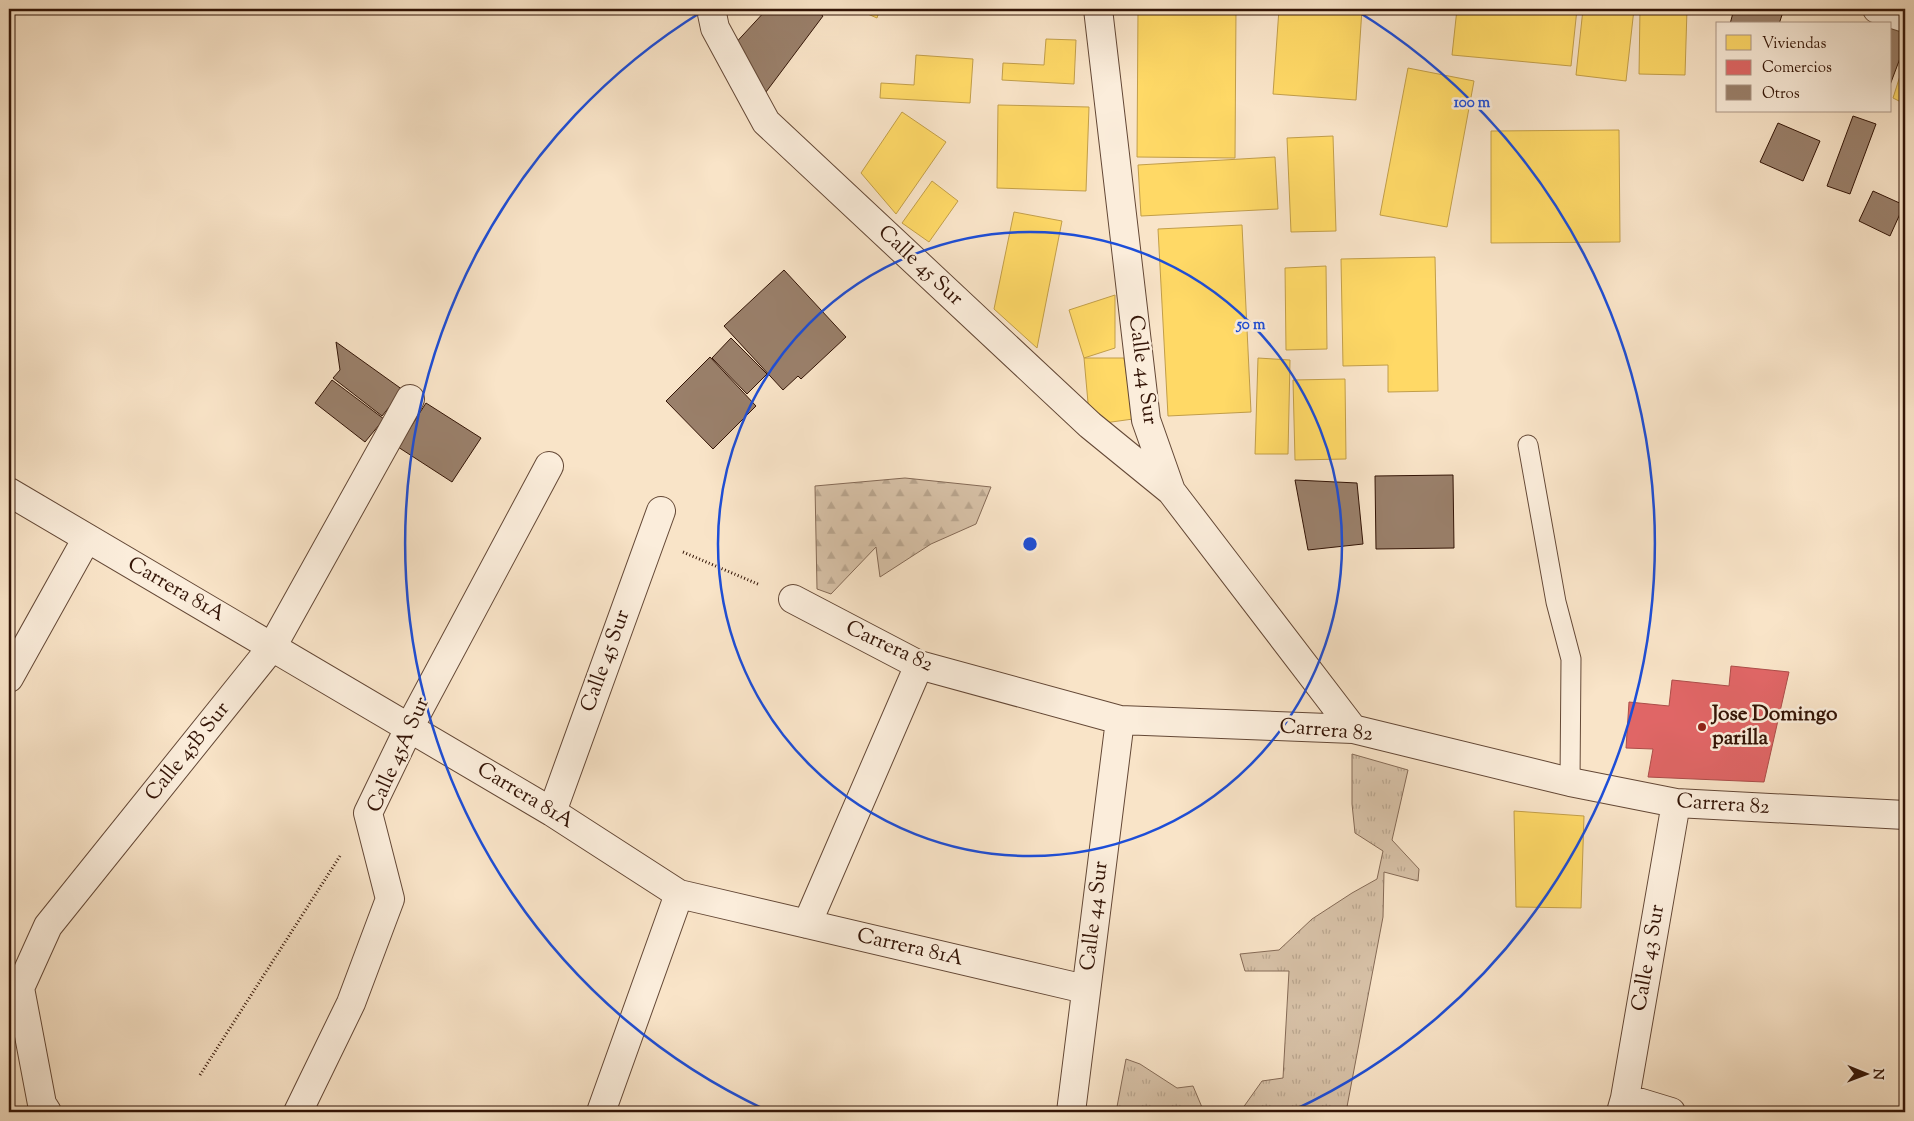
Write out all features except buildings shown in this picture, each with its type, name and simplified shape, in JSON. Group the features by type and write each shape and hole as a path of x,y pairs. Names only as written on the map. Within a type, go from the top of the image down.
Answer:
{"street":[{"name":"Calle 45 Sur","path":"711,9 715,28 766,122 1090,425 1171,491"},
{"name":"Calle 44 Sur","path":"1098,9 1146,420 1171,491 1353,729"},
{"path":"1877,9 1905,18"},
{"name":"Calle 45B Sur","path":"46,1112 42,1104 20,988 48,926 272,647 410,399"},
{"name":"Calle 45A Sur","path":"298,1112 351,1003 390,900 368,813 409,728 549,466"},
{"name":"Carrera 81A","path":"9,492 552,812 680,894 1085,989"},
{"name":"Calle 45 Sur","path":"552,812 661,511"},
{"path":"9,678 87,538"},
{"name":"Carrera 82","path":"793,599 919,665 1120,720 1353,729 1570,782 1676,803 1905,815"},
{"path":"807,924 919,665"},
{"name":"Calle 44 Sur","path":"1071,1112 1120,720"},
{"name":"Calle 43 Sur","path":"1623,1105 1676,803"},
{"path":"602,1112 680,894"},
{"path":"1623,1105 1671,1112"}],"lane":[{"path":"1528,445 1556,602 1570,659 1570,782"}],"path":[{"path":"650,538 793,599"},
{"path":"200,1075 368,813"}],"green space":[{"path":"905,478 991,487 976,524 931,544 880,577 876,547 831,594 817,589 815,486"},
{"path":"1352,754 1408,770 1392,840 1419,869 1418,881 1384,872 1383,917 1346,1112 1240,1112 1262,1081 1283,1078 1289,971 1245,971 1240,954 1279,950 1312,919 1377,879 1383,851 1355,833 1352,804"},
{"path":"1126,1059 1140,1064 1177,1088 1193,1086 1204,1112 1116,1112"}],"place":[{"name":"Jose Domingo parilla","path":"1702,727"}]}
